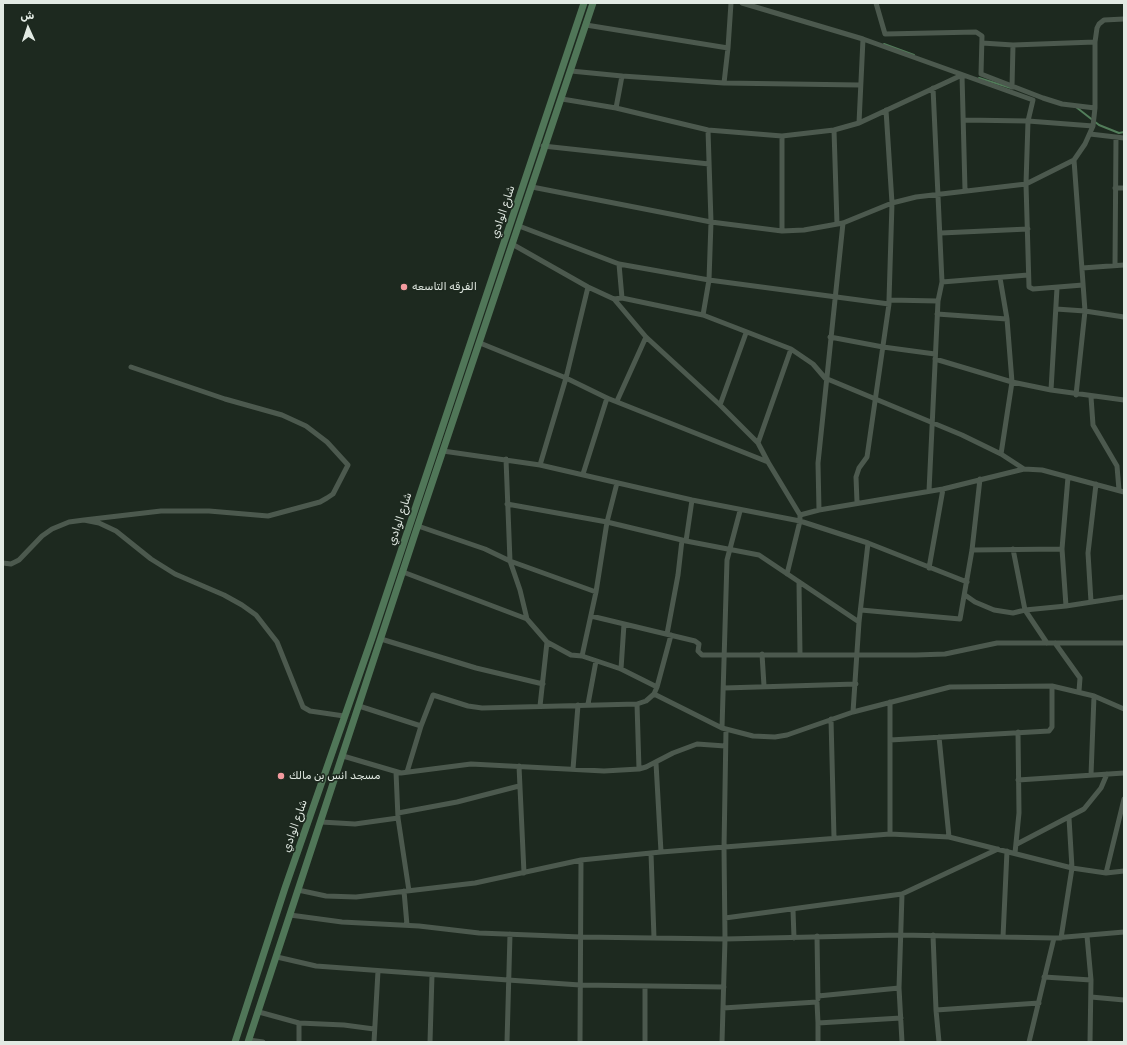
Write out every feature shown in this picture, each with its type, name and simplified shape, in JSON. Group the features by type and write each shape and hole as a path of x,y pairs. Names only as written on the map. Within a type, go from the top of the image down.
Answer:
{"main road":[{"name":"شارع الوادي","path":"235,1042 285,888 438,439 584,3"},
{"name":"شارع الوادي","path":"249,1041 446,441 546,147 593,3"},
{"path":"438,439 446,441"}],"street":[{"path":"724,82 731,3"},
{"path":"742,3 863,39 1033,100 1028,121 1026,184 1028,275 1030,289 1083,285"},
{"path":"876,3 884,33 887,35 976,32 982,36 980,73 1012,87 1062,104 1095,108"},
{"path":"532,187 711,222 782,231 843,223 892,203 937,193 1026,184 1074,160 1090,134 1093,126 1095,108 1095,42 1097,28 1102,21 1124,19"},
{"path":"586,25 728,48"},
{"path":"859,123 859,85 863,39"},
{"path":"982,43 1013,45 1095,42"},
{"path":"1012,87 1013,45"},
{"path":"571,71 622,76 724,82 859,85"},
{"path":"562,99 616,108 708,130 782,136 834,130 859,123 962,75"},
{"path":"962,75 965,190"},
{"path":"616,108 622,76"},
{"path":"929,491 937,314 942,282 941,233 937,193 933,88"},
{"path":"858,502 856,477 859,468 867,457 874,398 889,302 892,203 886,110"},
{"path":"964,120 1028,121 1093,126"},
{"path":"703,315 709,280 711,222 708,130"},
{"path":"834,130 837,224"},
{"path":"1090,134 1124,138"},
{"path":"782,136 782,231"},
{"path":"1116,138 1116,265"},
{"path":"537,144 546,147 709,164"},
{"path":"1074,160 1085,311 1076,395"},
{"path":"1115,188 1124,188"},
{"path":"820,510 818,463 825,378 836,296 843,223"},
{"path":"519,226 619,264 709,280 836,296 889,302 938,301"},
{"path":"941,233 1028,229"},
{"path":"512,244 588,287 614,299 646,338 720,405 758,443 800,515 800,521 787,574"},
{"path":"619,264 622,298"},
{"path":"1082,268 1124,265"},
{"path":"942,282 1028,275"},
{"path":"1000,278 1007,319 1012,382 1001,454"},
{"path":"540,465 566,378 588,287"},
{"path":"1050,390 1057,288"},
{"path":"614,299 622,298 703,315 746,333 791,349 813,364 825,378 962,434 1001,454 1024,469"},
{"path":"1056,309 1085,311 1124,318"},
{"path":"937,314 1007,319"},
{"path":"720,405 746,333"},
{"path":"830,337 935,357 1012,382 1076,395 1124,400"},
{"path":"617,401 646,338"},
{"path":"480,343 566,378 607,398 768,462"},
{"path":"758,443 791,349"},
{"path":"3,563 11,564 19,560 42,536 52,528 69,522 161,511 209,511 268,516 320,502 333,494 348,465 327,442 306,426 282,415 225,399 131,367"},
{"path":"800,515 858,502 943,489 1024,469 1042,470 1122,491 1117,466 1093,425 1091,397"},
{"path":"583,474 607,398"},
{"path":"443,451 540,465 740,511 800,521 868,543 967,582"},
{"path":"506,459 510,561 520,590 527,619 547,642 571,655 582,656 621,669 658,687"},
{"path":"1066,606 1062,549 1068,477"},
{"path":"861,610 959,620 965,595 972,550 980,479"},
{"path":"582,656 596,592 607,522 617,483"},
{"path":"1091,602 1088,553 1096,484"},
{"path":"929,568 943,489"},
{"path":"407,772 421,726 433,695 474,707 637,704 654,694 658,687 669,635 678,575 692,500"},
{"path":"507,504 607,522 684,541 759,555 859,622"},
{"path":"722,1042 725,939 724,654 729,550 740,511"},
{"path":"84,520 99,523 116,531 151,559 175,574 224,595 256,615 271,632 283,655 303,707 310,711 344,716"},
{"path":"418,526 485,549 510,561 596,592"},
{"path":"854,712 859,622 868,543"},
{"path":"1013,549 1025,610 1047,643"},
{"path":"972,550 1062,549"},
{"path":"403,572 527,619"},
{"path":"799,583 800,654"},
{"path":"965,595 975,602 994,610 1013,613 1025,610 1066,606 1124,597"},
{"path":"591,616 695,641 699,644 699,654 800,654 858,656 945,654 997,643 1124,643"},
{"path":"621,669 624,624"},
{"path":"381,639 476,668 543,684"},
{"path":"540,706 547,642"},
{"path":"1056,643 1080,678 1079,691"},
{"path":"762,654 764,686"},
{"path":"588,704 596,661"},
{"path":"724,688 856,684"},
{"path":"654,694 724,729 753,736 775,737 787,735 854,712 950,687 1052,686 1079,691 1124,709"},
{"path":"890,740 1051,730 1052,686"},
{"path":"1091,775 1094,696"},
{"path":"890,702 890,834"},
{"path":"637,704 639,769"},
{"path":"573,769 578,705"},
{"path":"359,706 421,726"},
{"path":"831,719 834,838"},
{"path":"1015,853 1017,844 1018,732"},
{"path":"939,737 948,837"},
{"path":"343,756 396,772 471,764 604,771 639,769 656,763 690,745 707,744 725,746"},
{"path":"656,763 661,852"},
{"path":"519,766 524,873"},
{"path":"396,772 398,815 407,891 406,925"},
{"path":"1018,780 1124,773"},
{"path":"1017,844 1084,809 1101,788 1107,774"},
{"path":"321,822 355,824 457,802 519,786"},
{"path":"1106,873 1124,800"},
{"path":"1061,938 1072,868 1069,818"},
{"path":"298,890 326,896 347,897 475,883 581,860 661,852 890,834 948,837 1072,868 1106,873 1124,871"},
{"path":"725,918 793,910 902,894 998,849"},
{"path":"1003,938 1007,851"},
{"path":"651,853 654,938"},
{"path":"580,1042 581,860"},
{"path":"902,894 899,988 902,1042"},
{"path":"793,910 794,938"},
{"path":"290,915 342,922 406,925 473,932 581,937 725,939 794,938 817,936 932,935 1003,938 1061,938 1124,932"},
{"path":"507,1042 510,934"},
{"path":"932,935 938,1042"},
{"path":"817,936 818,1042"},
{"path":"1087,936 1091,980 1090,1042"},
{"path":"1030,1042 1054,938"},
{"path":"277,957 316,966 580,985 724,987"},
{"path":"374,1042 378,971"},
{"path":"430,1042 432,975"},
{"path":"1044,976 1091,980"},
{"path":"645,987 645,1042"},
{"path":"723,1008 818,999 899,988"},
{"path":"1091,997 1124,1000"},
{"path":"936,1010 1039,1003"},
{"path":"259,1012 299,1023 344,1025 374,1029"},
{"path":"818,1023 901,1018"},
{"path":"299,1023 299,1042"},
{"path":"249,1041 263,1042"}],"waterway":[{"path":"884,44 914,55"},
{"path":"979,78 1011,88"},
{"path":"1076,107 1099,125 1119,133 1124,132"}],"place":[{"name":"الفرقه التاسعه","path":"404,287"},
{"name":"مسجد انس بن مالك","path":"281,776"}]}
